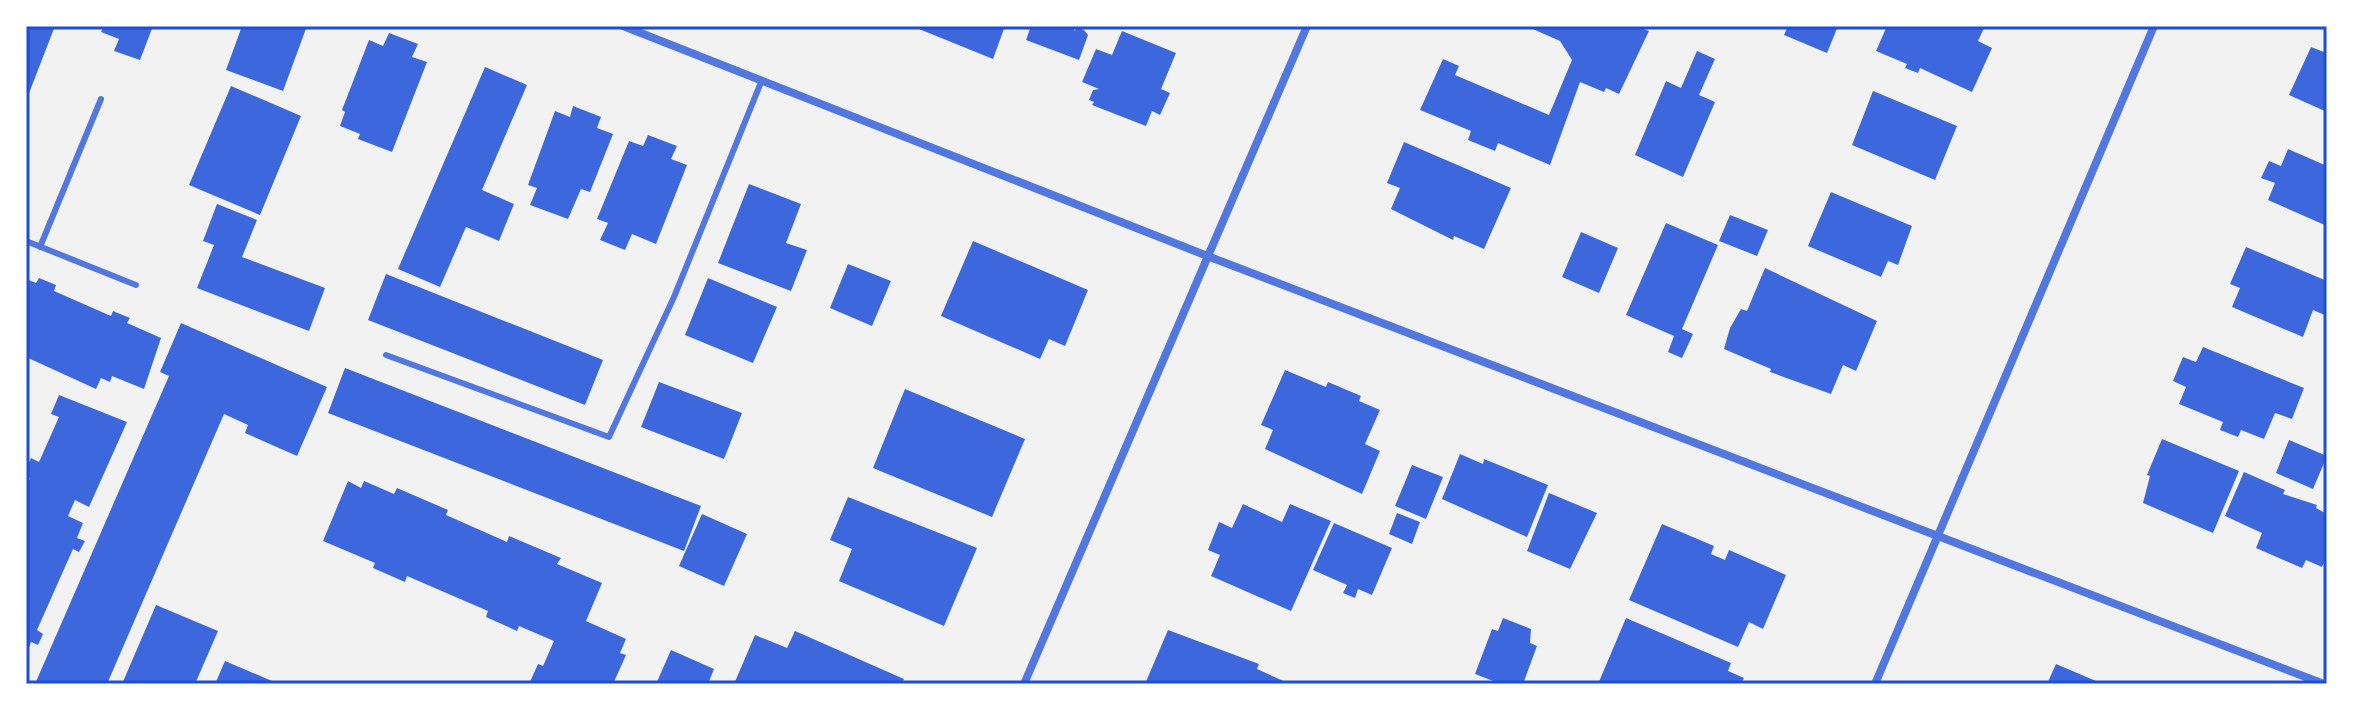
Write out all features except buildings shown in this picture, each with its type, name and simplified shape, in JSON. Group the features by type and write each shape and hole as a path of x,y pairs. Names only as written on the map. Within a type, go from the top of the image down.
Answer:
{"street":[{"path":"623,26 1210,257 1940,534 2324,684"},
{"path":"1024,684 1307,26"},
{"path":"1875,684 2154,26"}],"lane":[{"path":"386,355 609,437 674,297 762,80"},
{"path":"40,247 101,99"},
{"path":"26,241 136,285"}]}
